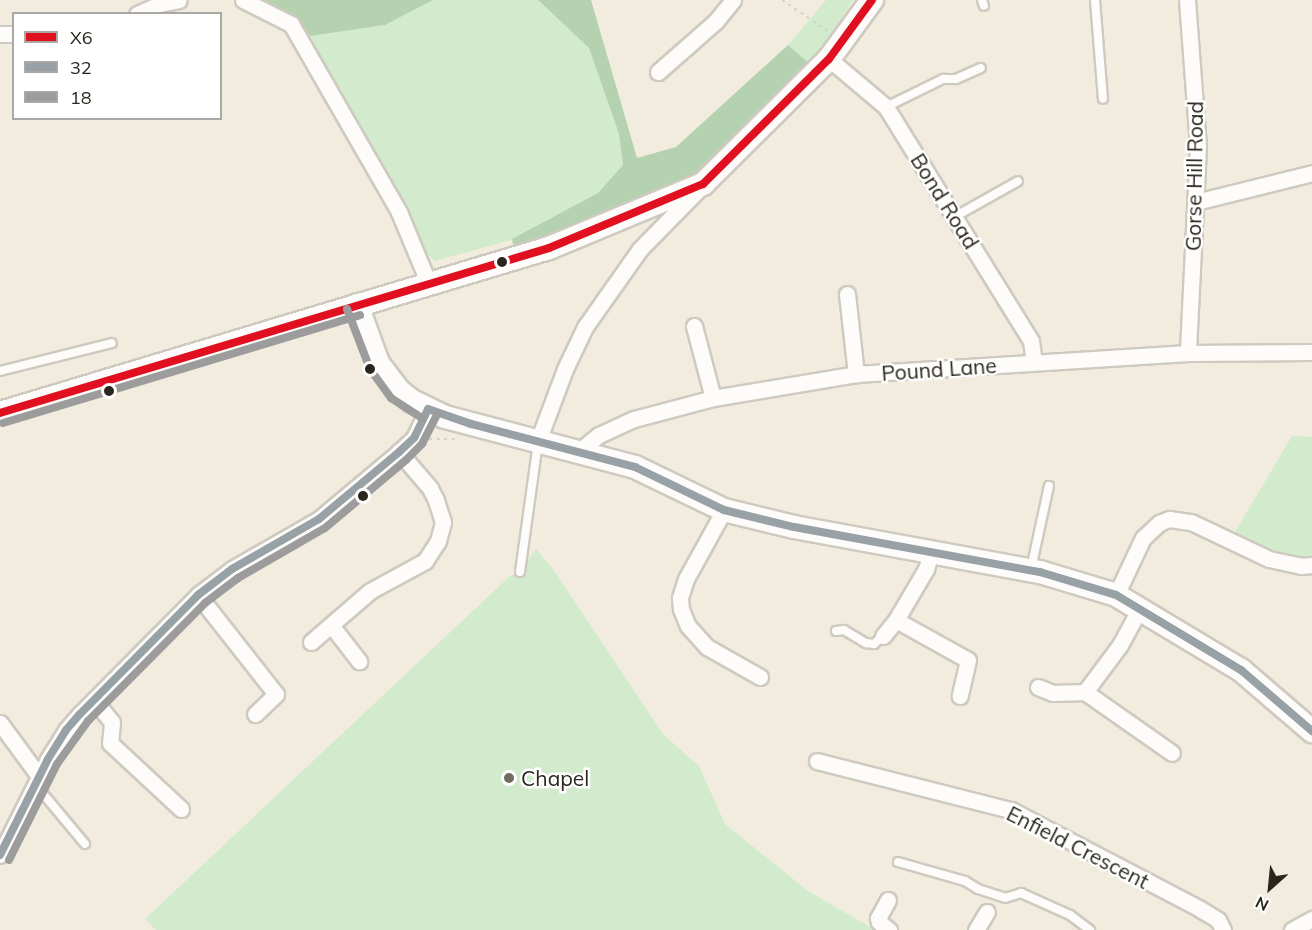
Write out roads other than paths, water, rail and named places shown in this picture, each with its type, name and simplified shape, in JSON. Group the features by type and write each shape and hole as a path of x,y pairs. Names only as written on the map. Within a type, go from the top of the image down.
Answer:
{"street":[{"path":"141,12 159,4 178,0"},
{"path":"243,0 291,24 344,111 399,212 429,284"},
{"path":"658,72 716,21 733,0"},
{"path":"538,441 565,369 585,327 640,249 829,59 872,0"},
{"name":"Gorse Hill Road","path":"1187,0 1198,146 1188,353"},
{"name":"Bond Road","path":"829,59 886,107 956,216 1031,341 1034,362"},
{"path":"1196,202 1312,173"},
{"path":"0,413 549,248 704,184"},
{"path":"847,294 856,374"},
{"path":"357,305 378,363 398,390 428,409 463,422 635,467 724,510 794,527 1030,570 1116,595 1241,670 1312,731"},
{"path":"694,326 713,398"},
{"name":"Pound Lane","path":"579,451 599,435 633,419 713,398 856,374 1188,353 1312,352"},
{"path":"0,855 37,780 66,730 94,700 198,595 232,568 319,519 399,452 414,438 428,409"},
{"path":"311,642 370,591 425,561 441,535 442,516 430,488 399,452"},
{"path":"724,510 686,579 680,598 684,618 696,637 760,677"},
{"path":"1116,595 1143,538 1159,523 1169,519 1191,522 1269,559 1301,566 1312,565"},
{"path":"883,636 896,620 926,569 931,552"},
{"path":"198,595 276,694 255,714"},
{"path":"1085,692 1120,645 1140,608"},
{"path":"896,620 968,660 960,696"},
{"path":"331,625 359,661"},
{"path":"725,676 733,662"},
{"path":"1038,687 1053,693 1085,692 1172,753"},
{"path":"94,700 112,722 110,743 181,809"},
{"path":"0,723 37,780"},
{"name":"Enfield Crescent","path":"817,761 1011,810 1200,909 1218,920 1223,930"},
{"path":"888,900 878,918 879,922 889,930"},
{"path":"976,930 987,912"},
{"path":"1292,930 1312,919"}],"lane":[{"path":"1095,0 1103,99"},
{"path":"886,107 943,79 956,79 981,68"},
{"path":"956,216 1018,181"},
{"path":"0,371 112,344"},
{"path":"520,572 538,441"},
{"path":"1030,570 1049,486"},
{"path":"836,631 844,630 866,643 874,644 883,636"},
{"path":"37,780 85,844"},
{"path":"898,862 965,881 978,889 1005,898 1021,893 1070,915 1090,930"}],"place":[{"name":"Chapel","path":"509,778"}]}
